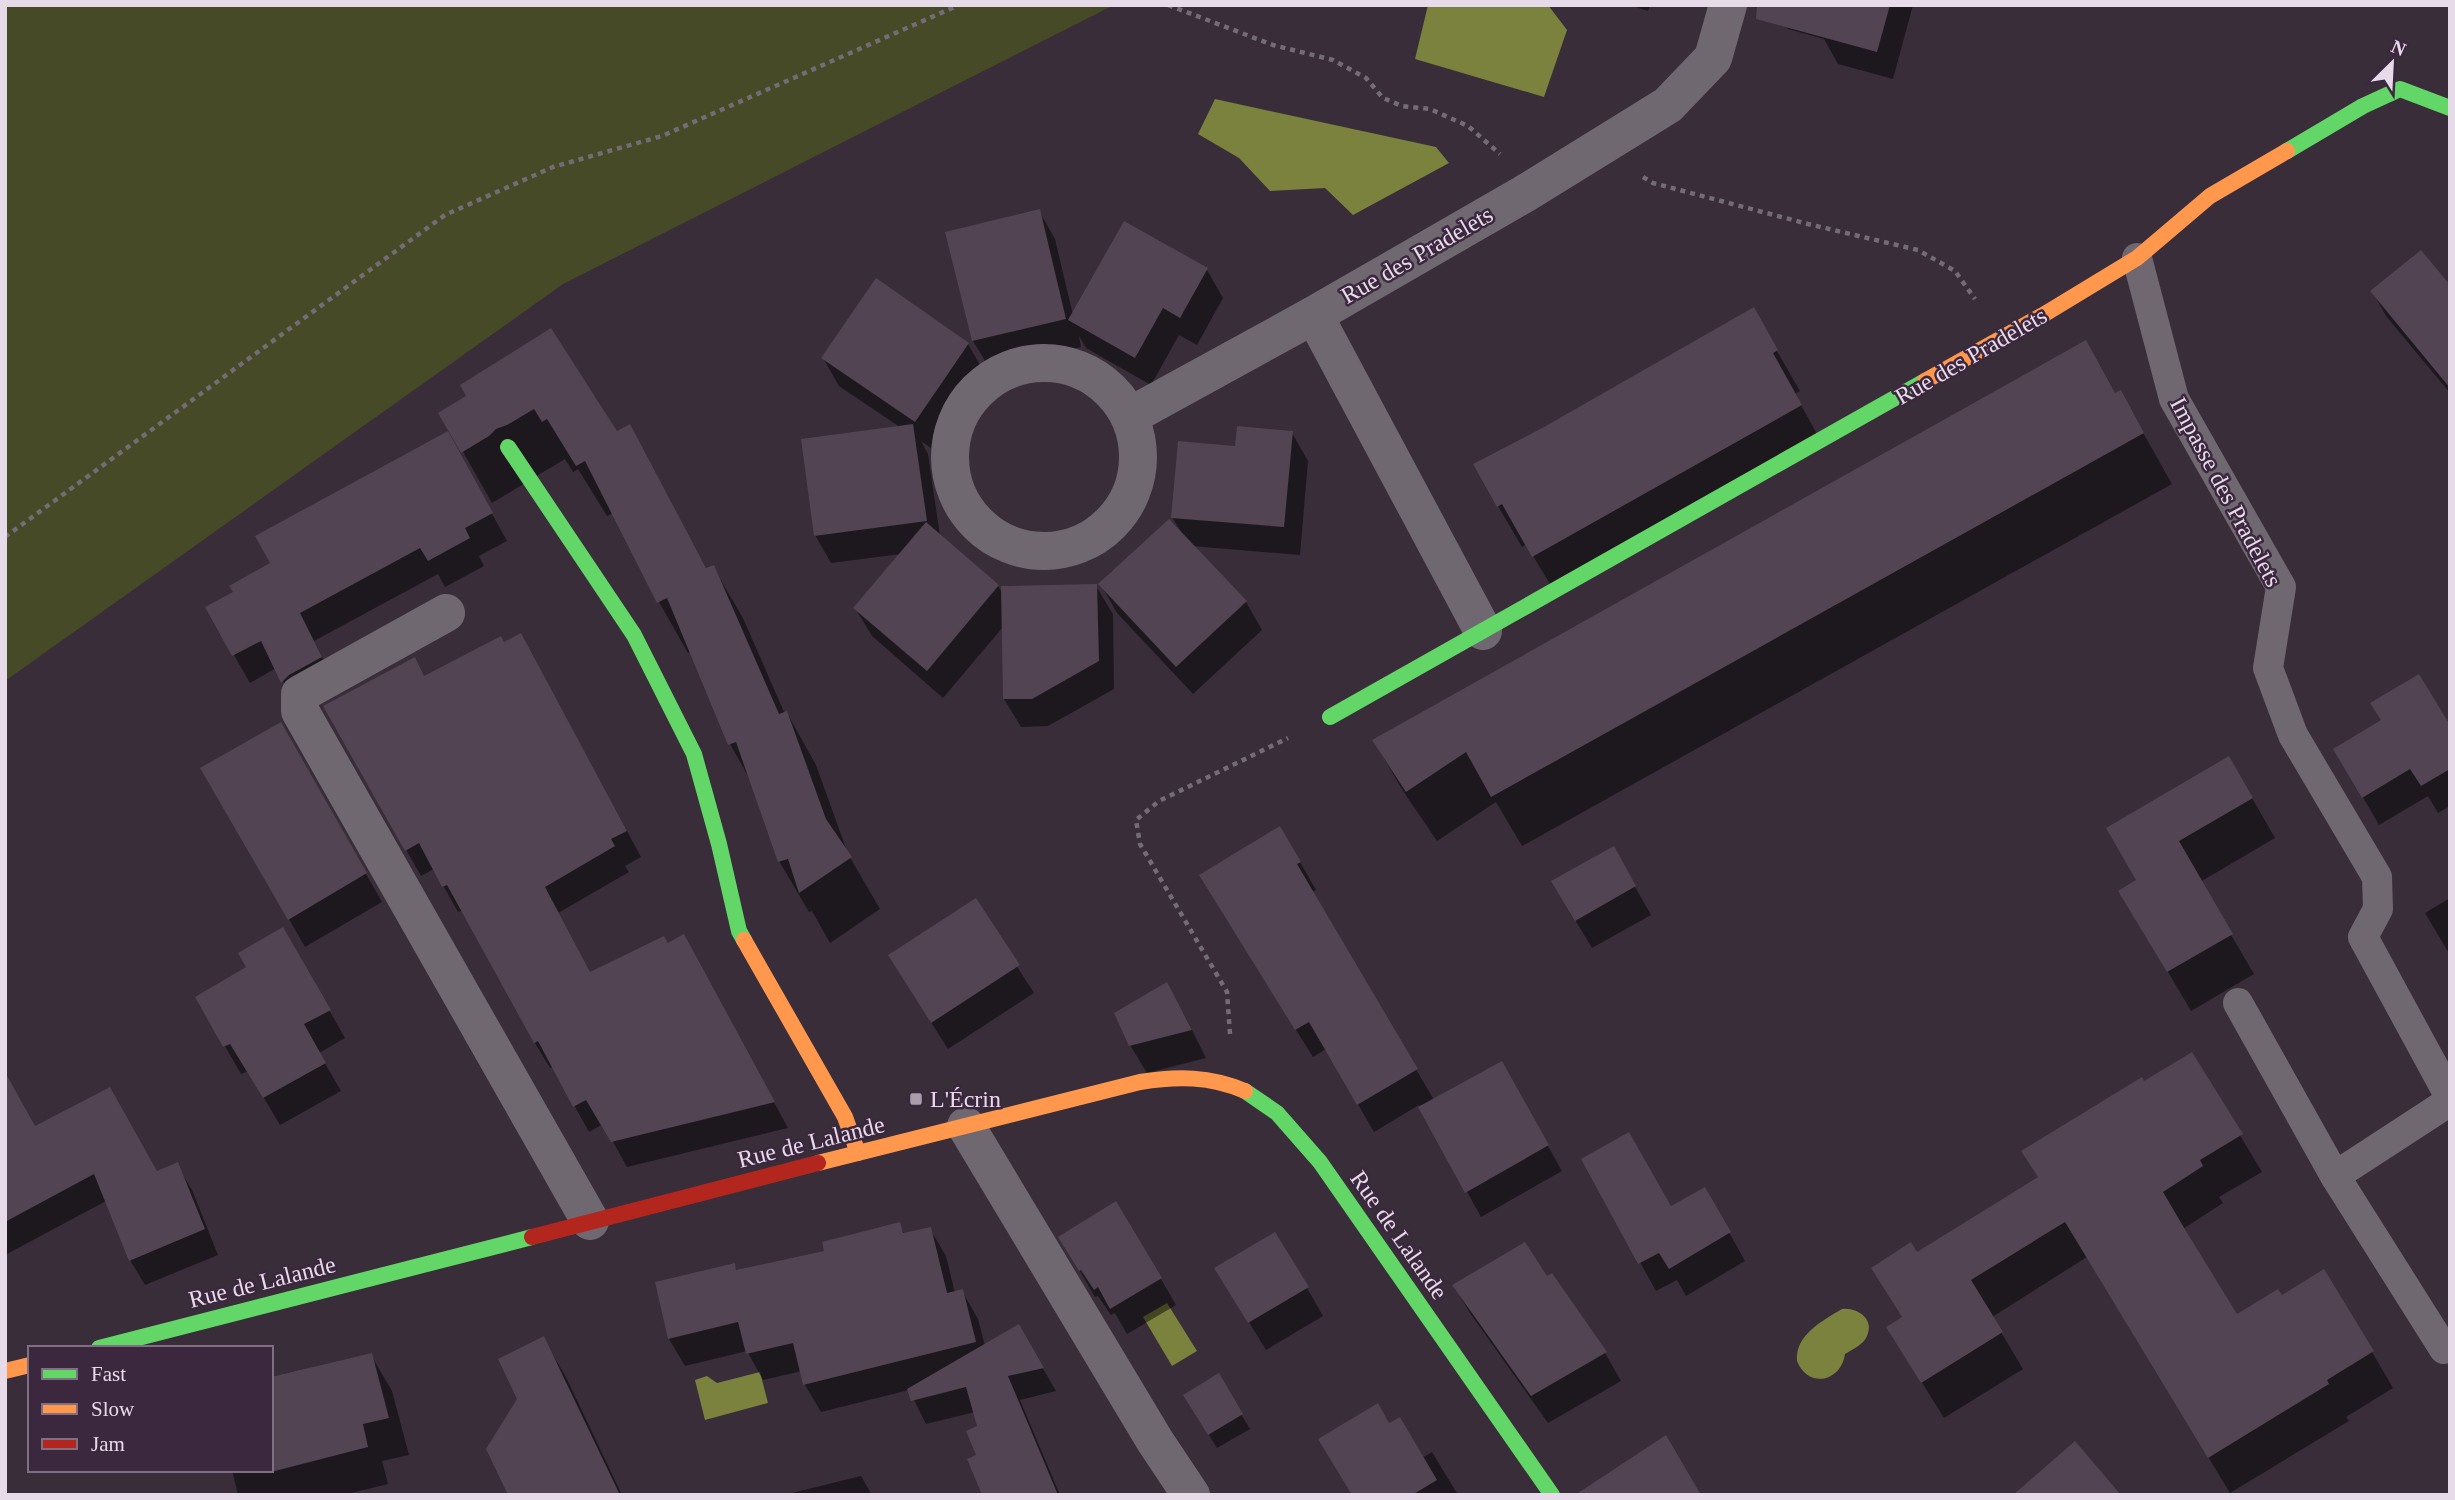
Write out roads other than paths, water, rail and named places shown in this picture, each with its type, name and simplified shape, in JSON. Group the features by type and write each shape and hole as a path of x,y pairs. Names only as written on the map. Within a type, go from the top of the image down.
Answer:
{"street":[{"name":"Rue des Pradelets","path":"1129,416 1314,315 1524,194 1668,105 1713,58 1728,5"},
{"name":"Rue des Pradelets","path":"1330,718 2004,338 2137,258 2210,197 2363,106 2400,89 2450,108"},
{"name":"Rue des Pradelets","path":"1314,315 1483,631"},
{"path":"1039,362 1076,368 1108,387 1129,416 1139,452 1134,489 1115,521 1085,543 1049,551 1013,546 981,527 959,498 950,462 955,426 974,394 1003,372 1039,362"},
{"path":"508,447 634,635 694,754 739,931 845,1117 858,1153"},
{"path":"446,613 300,694 300,711 590,1222"},
{"name":"Rue de Lalande","path":"107,1346 1160,1077 1194,1076 1230,1084 1259,1099 1291,1127 1416,1299 1552,1495"},
{"path":"966,1126 1155,1441 1191,1495"},
{"path":"5,1371 28,1365"}],"lane":[{"name":"Impasse des Pradelets","path":"2137,258 2174,399 2281,587 2268,668 2293,735 2377,877 2378,909 2363,937 2450,1099 2335,1176"},
{"path":"2238,1003 2335,1176 2444,1349"}],"place":[{"name":"L'Écrin","path":"916,1099"}]}
